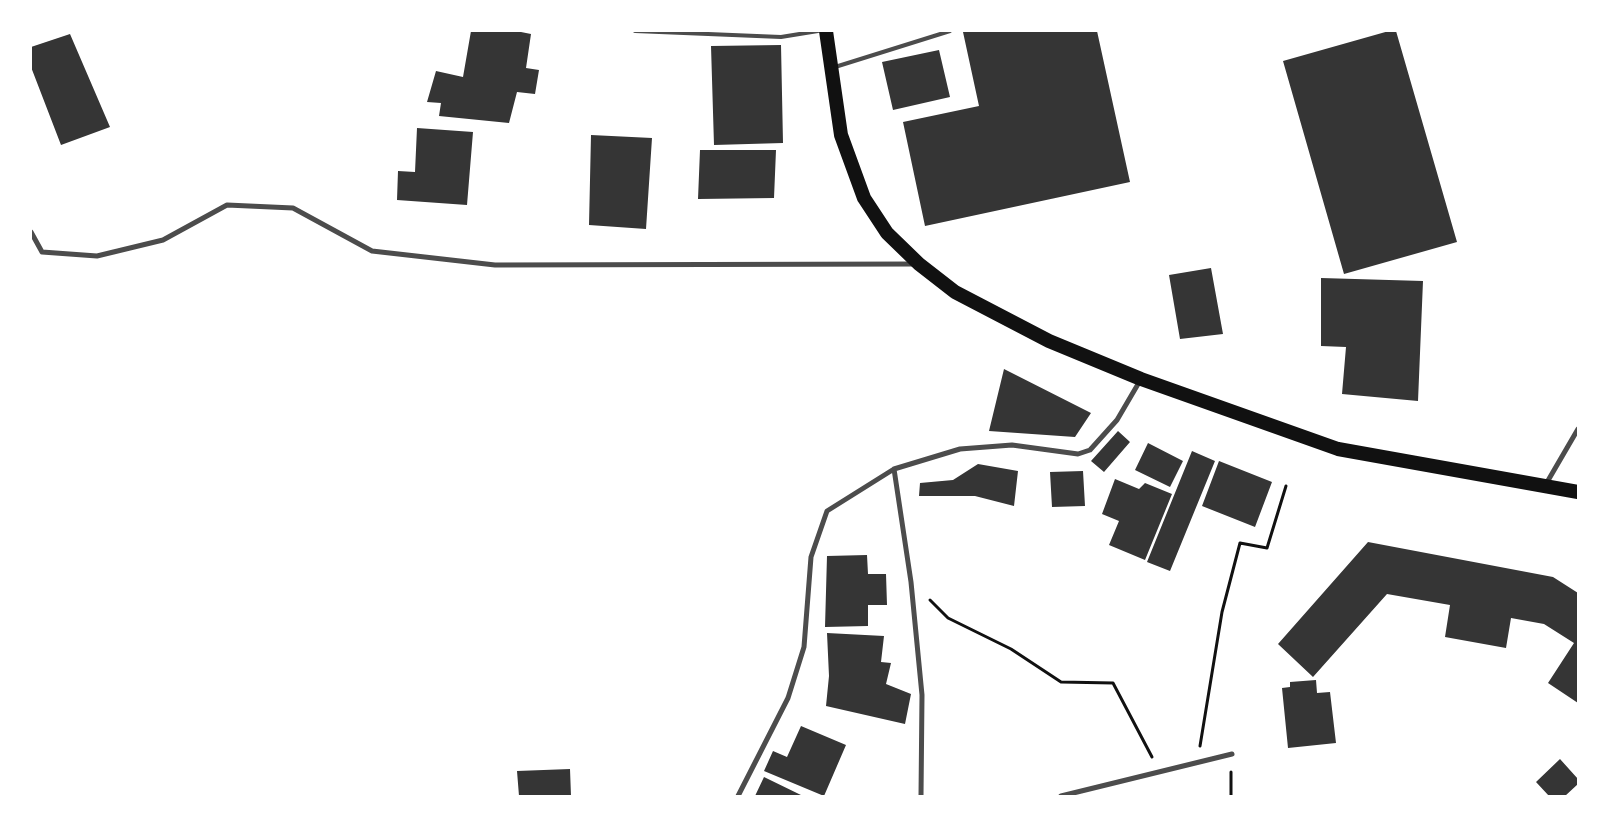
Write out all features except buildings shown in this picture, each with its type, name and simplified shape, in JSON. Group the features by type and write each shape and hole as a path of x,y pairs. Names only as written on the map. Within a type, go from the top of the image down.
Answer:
{"highway":[{"path":"826,31 841,135 864,198 888,233 919,264 954,292 1049,341 1141,379 1338,449 1578,492"}],"street":[{"path":"31,232 42,252 97,256 163,240 227,205 293,208 372,251 495,266 919,264"},
{"path":"738,796 788,698 804,647 811,557 827,511 894,469 960,449 1012,445 1078,454 1090,450 1117,420 1141,379"},
{"path":"1546,485 1578,429"},
{"path":"894,469 911,582 922,695 921,796"},
{"path":"1061,796 1232,754"}],"lane":[{"path":"635,31 781,37 818,31"},
{"path":"831,69 950,31"}],"path":[{"path":"1198,761 1222,612 1240,543 1266,548 1286,486"},
{"path":"911,582 948,618 1010,649 1061,682 1113,683 1159,771"},
{"path":"1230,796 1232,754"}]}
